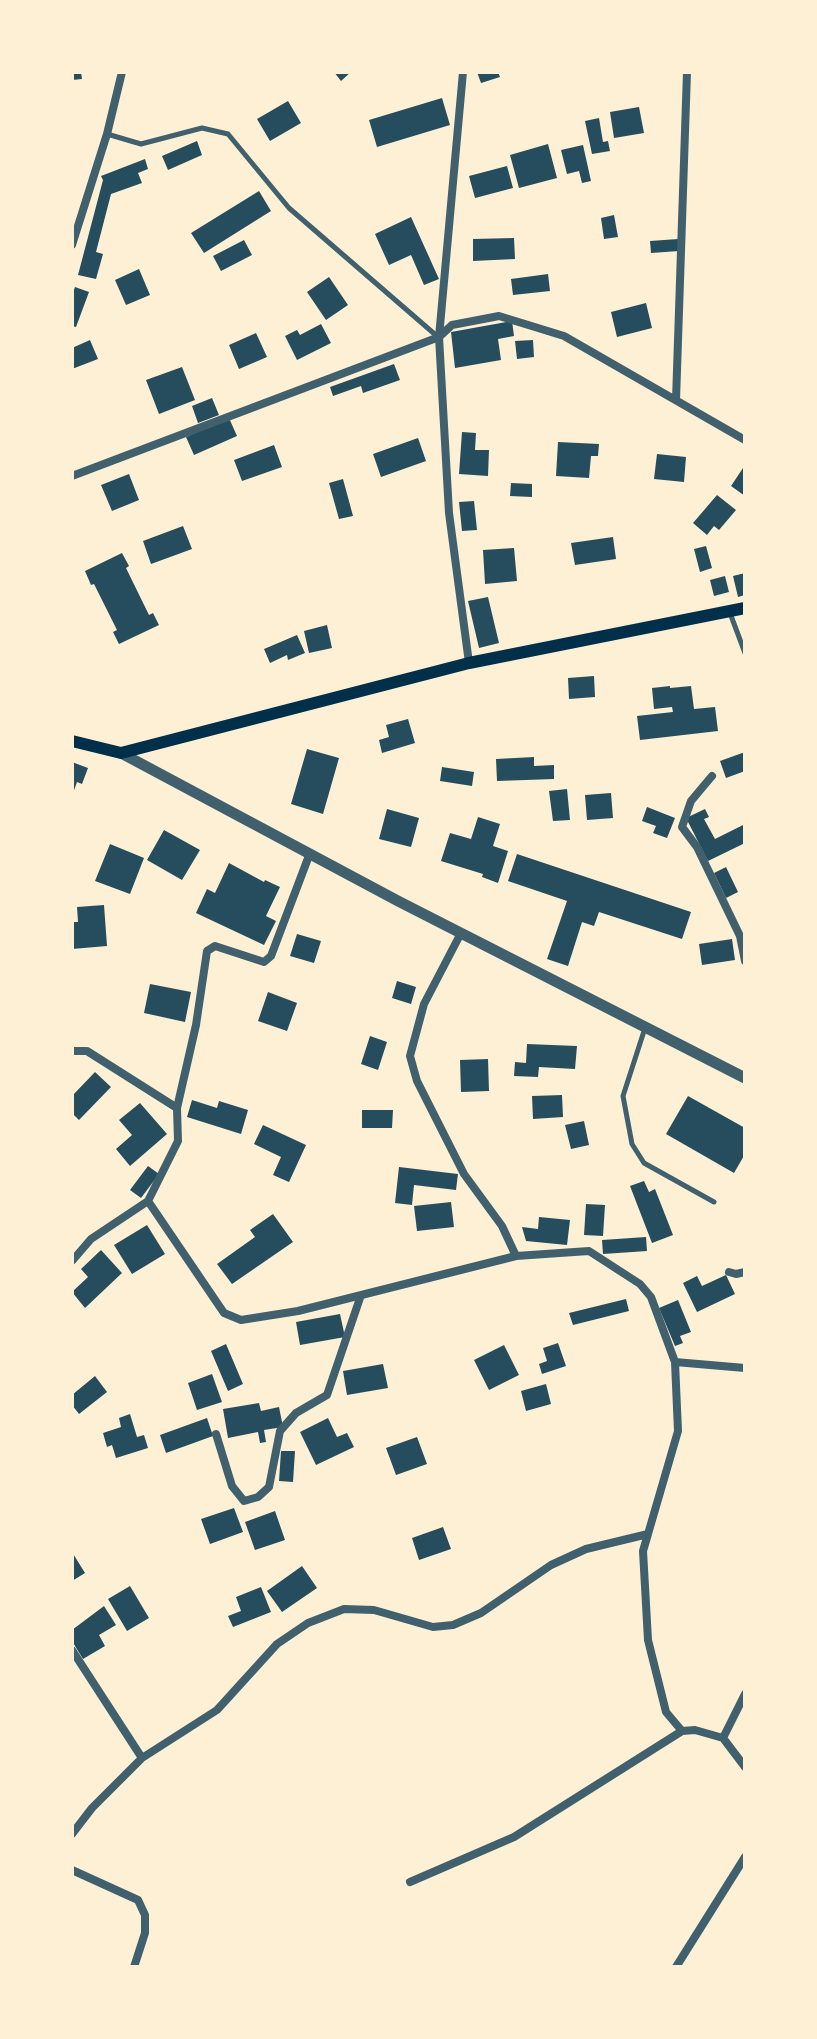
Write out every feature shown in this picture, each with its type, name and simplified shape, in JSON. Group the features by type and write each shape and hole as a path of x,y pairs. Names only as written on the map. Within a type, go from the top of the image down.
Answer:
{"main road":[{"path":"72,741 121,753 469,663 745,608"}],"street":[{"path":"72,245 107,134 122,72"},
{"path":"463,72 439,337 449,513 469,663"},
{"path":"676,400 687,72"},
{"path":"72,476 439,337 452,325 499,316 564,336 745,440"},
{"path":"121,753 461,933 745,1078"},
{"path":"712,776 691,801 682,827 697,847 740,936 745,961"},
{"path":"72,1261 91,1239 148,1201 178,1141 177,1108 196,1025 207,951 215,946 264,962 271,956 310,853"},
{"path":"461,933 424,1004 410,1056 417,1081 464,1174 502,1226 516,1256"},
{"path":"72,1051 87,1051 177,1108"},
{"path":"148,1201 224,1313 241,1320 298,1311 516,1256 589,1251 640,1284 651,1297 675,1362 678,1431 643,1551 648,1640 666,1712 682,1731"},
{"path":"729,1272 745,1272"},
{"path":"216,1434 232,1486 244,1501 258,1497 269,1487 280,1431 296,1413 327,1395 361,1295"},
{"path":"675,1362 745,1368"},
{"path":"72,1834 92,1808 142,1758 217,1710 277,1644 308,1623 344,1609 374,1610 433,1627 453,1625 481,1613 551,1565 586,1549 648,1534"},
{"path":"72,1650 142,1758"},
{"path":"723,1738 745,1694"},
{"path":"410,1882 514,1837 682,1731 695,1730 723,1738 745,1767"},
{"path":"676,1967 745,1857"},
{"path":"72,1870 138,1900 145,1915 145,1933 134,1967"}],"lane":[{"path":"107,134 141,144 202,128 228,134 289,208 439,337"},
{"path":"729,612 745,653"},
{"path":"645,1028 623,1096 632,1144 644,1163 714,1202"}],"building":[{"path":"72,72 81,72 82,79 72,80"},
{"path":"334,72 351,72 341,81"},
{"path":"477,72 498,72 500,77 481,83"},
{"path":"442,98 450,125 377,147 369,120"},
{"path":"288,101 301,123 270,141 257,119"},
{"path":"639,107 644,133 614,138 610,112"},
{"path":"599,118 603,142 608,141 610,151 592,154 585,121"},
{"path":"197,141 202,155 168,170 162,156"},
{"path":"548,144 557,178 519,188 510,155"},
{"path":"583,145 591,181 582,183 579,171 567,174 561,150"},
{"path":"145,159 148,169 138,173 142,183 111,194 96,252 103,254 96,279 78,275 103,180 101,176"},
{"path":"507,166 513,188 475,198 469,176"},
{"path":"259,191 271,211 204,253 191,233"},
{"path":"614,215 618,237 604,239 601,218"},
{"path":"411,217 439,279 424,285 411,255 389,265 375,234"},
{"path":"514,238 515,259 473,261 473,239"},
{"path":"678,239 679,251 651,253 650,241"},
{"path":"244,240 252,255 221,271 213,256"},
{"path":"139,269 150,295 126,305 115,280"},
{"path":"548,274 550,291 513,295 511,279"},
{"path":"329,277 348,305 326,320 307,292"},
{"path":"75,287 89,292 76,327 72,326"},
{"path":"646,303 652,328 617,337 611,312"},
{"path":"512,321 514,336 498,339 501,360 455,368 451,332"},
{"path":"321,324 331,343 297,360 285,336 297,330 300,335"},
{"path":"256,333 267,357 239,369 229,345"},
{"path":"90,340 98,359 72,369 72,348"},
{"path":"533,340 534,357 517,359 515,341"},
{"path":"394,364 400,380 363,393 361,386 333,396 330,387"},
{"path":"182,367 195,400 159,414 146,380"},
{"path":"212,398 219,415 198,423 192,406"},
{"path":"229,418 237,436 194,455 186,437"},
{"path":"462,432 476,433 475,450 489,450 488,476 459,474"},
{"path":"418,438 426,461 381,477 373,454"},
{"path":"558,442 599,444 598,456 591,456 589,478 556,476"},
{"path":"274,445 282,467 242,481 234,460"},
{"path":"657,454 686,457 684,482 654,479"},
{"path":"745,465 745,496 731,486"},
{"path":"129,474 139,500 112,511 101,485"},
{"path":"343,479 353,516 339,519 329,483"},
{"path":"511,483 532,484 532,497 510,496"},
{"path":"717,495 736,510 719,530 714,526 707,535 693,523"},
{"path":"474,501 477,530 462,531 459,502"},
{"path":"183,526 192,549 151,564 143,541"},
{"path":"613,537 616,559 575,565 571,543"},
{"path":"706,546 712,568 700,572 694,549"},
{"path":"514,548 517,581 485,584 483,550"},
{"path":"122,553 149,615 153,613 159,625 119,644 113,632 117,630 85,571"},
{"path":"745,573 745,595 738,597 733,576"},
{"path":"725,576 729,592 714,596 710,580"},
{"path":"488,597 499,643 479,648 468,601"},
{"path":"327,625 332,648 309,653 304,631"},
{"path":"297,635 305,653 288,660 287,655 270,663 264,649"},
{"path":"594,676 595,697 569,699 568,678"},
{"path":"691,686 694,709 715,707 718,731 640,740 637,716 673,712 672,707 654,709 652,688"},
{"path":"408,719 415,743 382,753 379,740 389,737 386,725"},
{"path":"307,749 339,758 323,814 291,804"},
{"path":"745,752 745,771 726,778 720,761"},
{"path":"534,757 534,766 554,765 554,779 497,781 496,759"},
{"path":"72,762 88,768 82,784 77,782 72,796"},
{"path":"442,767 474,772 472,786 440,781"},
{"path":"567,789 570,820 553,821 549,791"},
{"path":"611,793 613,818 587,820 585,795"},
{"path":"647,807 675,818 667,838 653,833 656,826 642,821"},
{"path":"387,809 419,818 411,847 379,839"},
{"path":"705,809 709,817 704,819 715,839 745,824 745,843 708,861 686,818"},
{"path":"478,817 500,824 493,846 508,851 498,883 482,877 483,874 441,861 450,833 471,839"},
{"path":"164,830 200,850 182,880 147,860"},
{"path":"110,844 144,858 130,894 95,881"},
{"path":"517,854 691,912 682,939 599,912 594,926 582,922 568,966 547,959 567,901 508,881"},
{"path":"229,863 280,887 266,916 276,921 264,945 196,913 207,889 215,893"},
{"path":"726,867 738,892 726,898 714,873"},
{"path":"104,905 107,946 72,949 72,922 78,922 77,907"},
{"path":"297,934 321,941 314,963 290,956"},
{"path":"732,939 735,960 702,965 699,944"},
{"path":"397,981 416,987 411,1004 392,998"},
{"path":"150,984 191,992 185,1022 144,1013"},
{"path":"268,992 297,1003 287,1031 258,1021"},
{"path":"370,1036 387,1042 378,1070 361,1064"},
{"path":"527,1044 577,1046 575,1069 539,1067 538,1077 514,1076 515,1062 526,1063"},
{"path":"488,1059 489,1091 461,1092 460,1060"},
{"path":"95,1072 111,1087 79,1120 72,1113 72,1096"},
{"path":"562,1095 563,1117 533,1119 532,1096"},
{"path":"688,1096 745,1128 745,1154 734,1173 666,1134"},
{"path":"192,1100 217,1108 219,1101 248,1110 241,1134 187,1117"},
{"path":"140,1103 167,1134 130,1166 116,1149 132,1135 119,1120"},
{"path":"362,1110 393,1110 392,1128 362,1128"},
{"path":"584,1121 589,1145 571,1149 565,1125"},
{"path":"263,1125 306,1145 289,1182 273,1175 281,1157 254,1144"},
{"path":"148,1166 159,1174 141,1198 130,1190"},
{"path":"399,1167 458,1174 456,1190 414,1185 412,1205 395,1203"},
{"path":"644,1181 649,1192 655,1189 673,1235 652,1243 630,1186"},
{"path":"451,1202 454,1227 417,1231 414,1206"},
{"path":"586,1204 605,1205 603,1236 584,1235"},
{"path":"273,1214 293,1242 232,1284 217,1264 255,1237 250,1230"},
{"path":"539,1217 570,1220 567,1245 526,1241 522,1227 538,1229"},
{"path":"147,1225 165,1254 132,1274 114,1245"},
{"path":"646,1237 647,1251 603,1254 602,1240"},
{"path":"101,1250 122,1273 85,1308 72,1292 88,1277 81,1269"},
{"path":"726,1275 735,1294 697,1312 683,1283 697,1276 702,1286"},
{"path":"626,1299 629,1311 573,1325 569,1313"},
{"path":"678,1300 691,1332 680,1336 683,1343 675,1346 659,1308"},
{"path":"340,1314 345,1337 300,1345 296,1322"},
{"path":"558,1343 566,1366 542,1374 539,1364 547,1361 543,1348"},
{"path":"226,1344 243,1384 228,1391 211,1351"},
{"path":"504,1345 519,1375 489,1390 474,1360"},
{"path":"383,1364 388,1388 347,1395 343,1371"},
{"path":"212,1374 222,1402 197,1410 188,1383"},
{"path":"95,1376 107,1392 79,1414 72,1405 72,1395"},
{"path":"546,1384 551,1404 526,1411 521,1391"},
{"path":"259,1403 261,1411 279,1407 283,1427 264,1430 266,1442 260,1443 258,1432 228,1438 223,1409"},
{"path":"130,1414 137,1437 144,1435 148,1448 116,1458 112,1445 107,1447 103,1433 121,1427 119,1418"},
{"path":"207,1418 213,1436 166,1453 160,1435"},
{"path":"328,1418 337,1437 347,1433 354,1447 316,1465 300,1432"},
{"path":"417,1437 427,1464 396,1475 386,1448"},
{"path":"281,1451 295,1451 293,1482 279,1481"},
{"path":"234,1508 243,1532 210,1544 201,1519"},
{"path":"275,1511 285,1540 255,1550 245,1522"},
{"path":"443,1527 451,1549 419,1560 412,1538"},
{"path":"72,1552 85,1573 72,1581"},
{"path":"302,1566 317,1588 282,1612 267,1591"},
{"path":"130,1586 149,1618 127,1631 108,1599"},
{"path":"261,1587 271,1612 233,1627 228,1616 241,1611 236,1597"},
{"path":"104,1606 116,1625 99,1635 105,1646 83,1659 72,1641 72,1630"}]}
